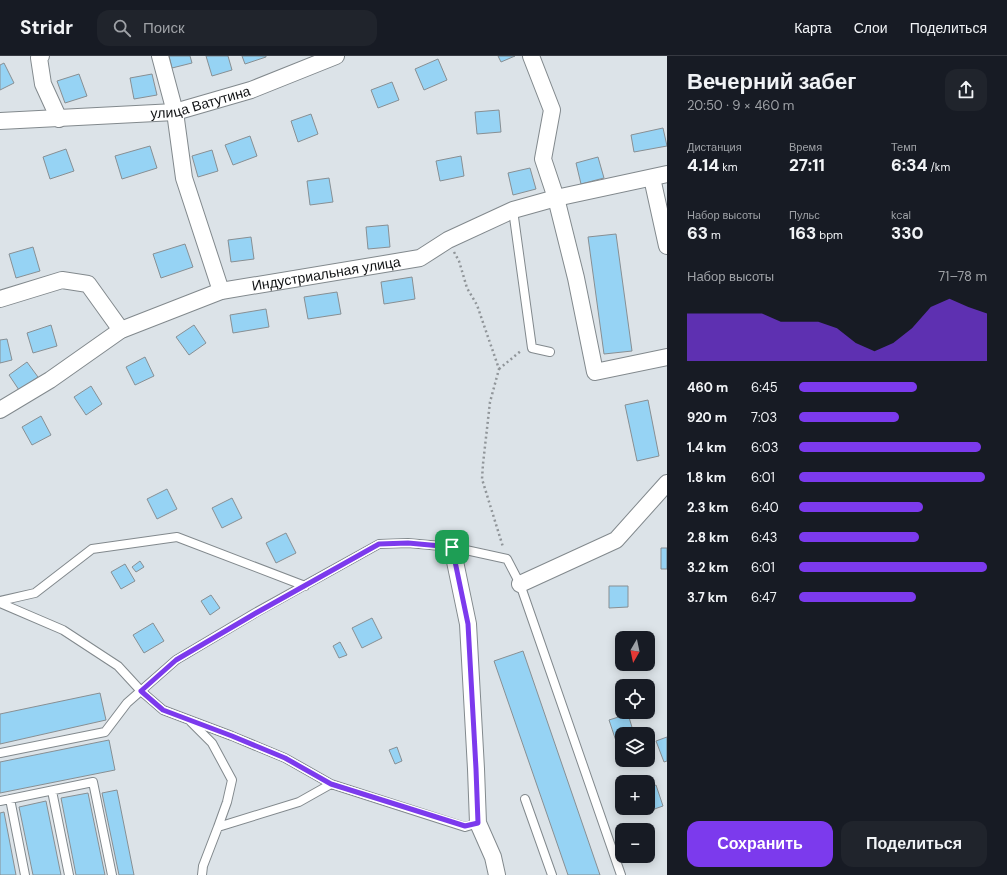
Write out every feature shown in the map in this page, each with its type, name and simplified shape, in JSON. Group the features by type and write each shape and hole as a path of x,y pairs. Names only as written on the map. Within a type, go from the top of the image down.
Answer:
{"street":[{"path":"41,56 39,58 43,84 59,118"},
{"path":"160,56 175,112 184,178 221,291"},
{"name":"улица Ватутина","path":"0,121 175,112 251,90 336,56"},
{"path":"531,56 552,110 542,159 556,198 576,278 595,372 667,357"},
{"path":"660,176 667,246"},
{"name":"Индустриальная улица","path":"0,410 50,380 121,330 221,291 420,258 448,240 513,210 556,198 660,176"},
{"path":"0,299 62,280 88,284 121,330"},
{"path":"520,584 616,540 667,482"},
{"path":"452,547 468,624 478,823 493,857 498,875"}],"lane":[{"path":"513,210 532,348 550,352"},
{"path":"0,602 36,593 92,549 177,537 305,586"},
{"path":"0,753 105,732 127,703 176,660 379,544 408,543 452,547 507,559 520,584 621,875"},
{"path":"0,602 63,630 118,666 141,691 163,710 285,758 331,784 465,826 478,823"},
{"path":"187,719 212,743 232,780 227,802 202,875"},
{"path":"0,801 93,782 112,875"},
{"path":"218,827 299,802 331,784"},
{"path":"52,791 70,875"},
{"path":"525,799 552,875"},
{"path":"10,800 24,875"}],"path":[{"path":"448,240 459,261 467,288 477,305 499,369 490,402 482,480 507,559"},
{"path":"499,369 531,343"}],"building":[{"path":"169,56 190,56 192,63 172,68"},
{"path":"206,56 228,56 232,70 212,76"},
{"path":"242,56 266,56 266,57 245,64"},
{"path":"498,56 515,56 501,62"},
{"path":"438,59 447,80 424,90 415,69"},
{"path":"4,63 14,83 0,90 0,65"},
{"path":"79,74 87,96 65,103 57,81"},
{"path":"152,74 157,95 134,99 130,78"},
{"path":"392,82 399,100 378,108 371,90"},
{"path":"499,110 501,132 477,134 475,112"},
{"path":"311,114 318,134 298,142 291,121"},
{"path":"663,128 667,146 634,152 631,135"},
{"path":"250,136 257,156 233,165 225,145"},
{"path":"150,146 157,168 122,179 115,156"},
{"path":"66,149 74,171 50,179 43,157"},
{"path":"212,150 218,171 198,177 192,156"},
{"path":"461,156 464,176 440,181 436,161"},
{"path":"598,157 604,178 581,184 576,163"},
{"path":"530,168 536,189 513,195 508,173"},
{"path":"329,178 333,202 310,205 307,181"},
{"path":"388,225 390,247 368,249 366,227"},
{"path":"616,234 632,351 604,354 588,237"},
{"path":"251,237 254,259 231,262 228,240"},
{"path":"185,244 193,267 161,278 153,254"},
{"path":"33,247 40,271 16,278 9,254"},
{"path":"412,277 415,299 384,304 381,282"},
{"path":"337,292 341,314 308,319 304,297"},
{"path":"266,309 269,327 233,333 230,315"},
{"path":"51,325 57,346 33,353 27,333"},
{"path":"194,325 206,343 189,355 176,337"},
{"path":"7,339 12,360 0,363 0,340"},
{"path":"145,357 154,376 135,385 126,367"},
{"path":"27,362 38,377 19,390 9,375"},
{"path":"91,386 102,404 86,415 74,397"},
{"path":"648,400 659,456 637,461 625,405"},
{"path":"41,416 51,435 32,445 22,427"},
{"path":"167,489 177,509 157,519 147,499"},
{"path":"232,498 242,518 222,528 212,508"},
{"path":"286,533 296,553 276,563 266,543"},
{"path":"661,548 667,548 667,569 661,569"},
{"path":"140,561 144,567 136,572 132,567"},
{"path":"125,564 135,581 121,589 111,572"},
{"path":"609,586 628,586 628,607 609,608"},
{"path":"211,595 220,608 210,615 201,601"},
{"path":"372,618 382,638 362,648 352,628"},
{"path":"153,623 164,641 144,653 133,635"},
{"path":"340,642 347,655 339,658 333,646"},
{"path":"523,651 600,875 568,875 494,661"},
{"path":"100,693 106,720 0,744 0,714"},
{"path":"615,718 630,719 632,727 615,727 615,738 609,720"},
{"path":"667,737 667,761 664,762 656,741"},
{"path":"109,740 115,770 0,793 0,762"},
{"path":"397,747 402,761 395,764 389,750"},
{"path":"655,785 663,806 655,809"},
{"path":"117,790 134,875 119,875 102,793"},
{"path":"88,793 105,875 76,875 61,798"},
{"path":"46,801 61,875 33,875 19,807"},
{"path":"4,812 16,875 0,875 0,813"}],"route":[{"path":"408,543 452,547 468,624 478,823 465,826 331,784 285,758 163,710 141,691 176,660 379,544 408,543"}]}
